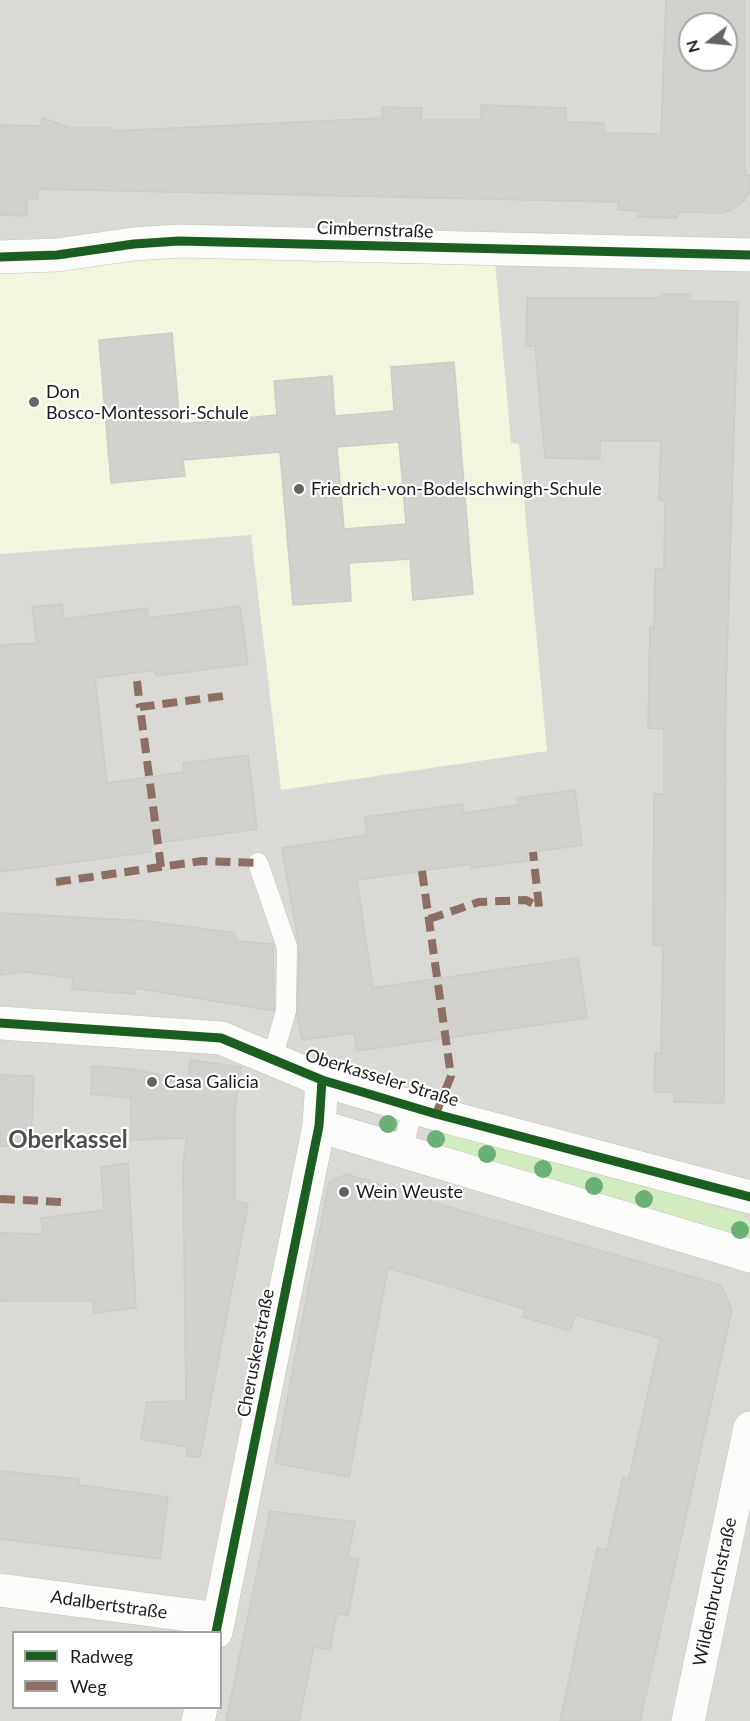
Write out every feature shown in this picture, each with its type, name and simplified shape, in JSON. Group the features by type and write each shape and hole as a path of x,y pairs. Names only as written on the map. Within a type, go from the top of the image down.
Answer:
{"street":[{"name":"Cimbernstraße","path":"0,257 57,255 134,244 179,241 750,255"},
{"name":"Oberkasseler Straße","path":"0,1023 221,1038 322,1080 413,1107 750,1197"},
{"name":"Cheruskerstraße","path":"218,1626 319,1126 322,1080"},
{"path":"319,1126 750,1256"},
{"name":"Wildenbruchstraße","path":"688,1721 750,1428"},
{"name":"Adalbertstraße","path":"0,1590 218,1626"}],"lane":[{"path":"258,863 287,947 286,1011 272,1059"},
{"name":"Oberkasseler Straße","path":"402,1151 413,1107"}],"shaded area":[{"path":"0,0 750,0 750,1721 0,1721"},
{"name":"Friedrich-von-Bodelschwingh-Schule","path":"494,250 511,443 519,444 547,751 281,790 251,535 0,554 0,256"}],"green space":[{"path":"434,1126 742,1214 750,1222 750,1236 744,1242 427,1147"}],"building":[{"path":"666,0 745,0 745,175 750,175 750,191 744,201 732,210 720,213 678,212 677,218 638,217 638,211 618,210 619,202 38,189 38,199 27,198 27,216 0,215 0,125 40,126 43,118 70,128 112,128 113,131 382,118 382,107 422,108 421,120 481,120 481,105 566,108 566,122 604,123 604,133 661,134"},
{"path":"661,294 690,294 690,301 738,302 726,686 724,1103 674,1102 674,1092 654,1092 655,1053 661,1053 663,945 653,945 654,794 664,794 664,729 648,728 650,627 654,627 655,569 664,569 665,501 659,500 661,441 600,441 600,459 545,458 535,346 526,346 527,298 661,298"},
{"path":"172,333 180,424 277,415 274,381 332,376 335,416 394,411 391,367 454,362 473,594 413,600 410,559 349,563 351,601 293,605 280,452 183,460 185,476 111,483 99,340","holes":["399,442 406,524 344,529 337,447"]},
{"path":"62,604 64,619 147,608 149,618 240,606 248,664 156,676 155,670 95,678 107,783 184,772 183,763 248,755 257,829 150,844 151,852 0,872 0,645 37,643 32,607"},
{"path":"575,790 582,845 527,853 528,861 471,868 471,864 357,880 373,988 578,958 587,1018 357,1051 354,1033 302,1040 297,1015 299,947 282,848 367,835 365,817 462,804 464,813 518,805 517,798"},
{"path":"0,913 147,921 234,933 236,941 273,944 274,1011 135,988 135,994 72,989 73,978 25,972 0,975"},
{"path":"190,1060 241,1067 235,1110 235,1201 248,1204 200,1457 187,1456 187,1447 141,1439 147,1402 186,1401 183,1163 187,1138 131,1140 131,1098 91,1094 92,1066 131,1069 188,1080"},
{"path":"0,1075 34,1076 31,1147 0,1146"},
{"path":"128,1163 136,1308 94,1313 93,1301 0,1301 0,1233 43,1234 41,1218 104,1210 101,1167"},
{"path":"347,1174 462,1211 721,1285 732,1310 640,1721 560,1721 597,1548 607,1550 623,1477 629,1479 660,1338 575,1315 570,1331 523,1317 525,1309 388,1268 349,1477 275,1463 329,1182"},
{"path":"0,1471 79,1479 79,1485 168,1497 160,1559 0,1539"},
{"path":"270,1511 355,1522 348,1557 359,1559 348,1616 337,1613 330,1650 314,1647 299,1721 226,1721"}],"marked path":[{"path":"137,681 140,707"},
{"path":"161,867 140,707 224,696"},
{"path":"429,919 479,902 526,900 539,907 533,852"},
{"path":"56,882 202,861 258,863"},
{"path":"422,871 451,1076 436,1114"},
{"path":"0,1199 62,1202"}],"cycle path":[{"path":"0,257 57,255 134,244 179,241 750,255"},
{"path":"0,1023 221,1038 322,1080 436,1114 750,1197"},
{"path":"216,1631 319,1126 322,1080"}],"place":[{"name":"Don Bosco-Montessori-Schule","path":"34,402"},
{"name":"Friedrich-von-Bodelschwingh-Schule","path":"299,489"},
{"name":"Casa Galicia","path":"152,1082"},
{"name":"Wein Weuste","path":"344,1192"}],"district":[{"name":"Oberkassel","path":"68,1140"}]}
